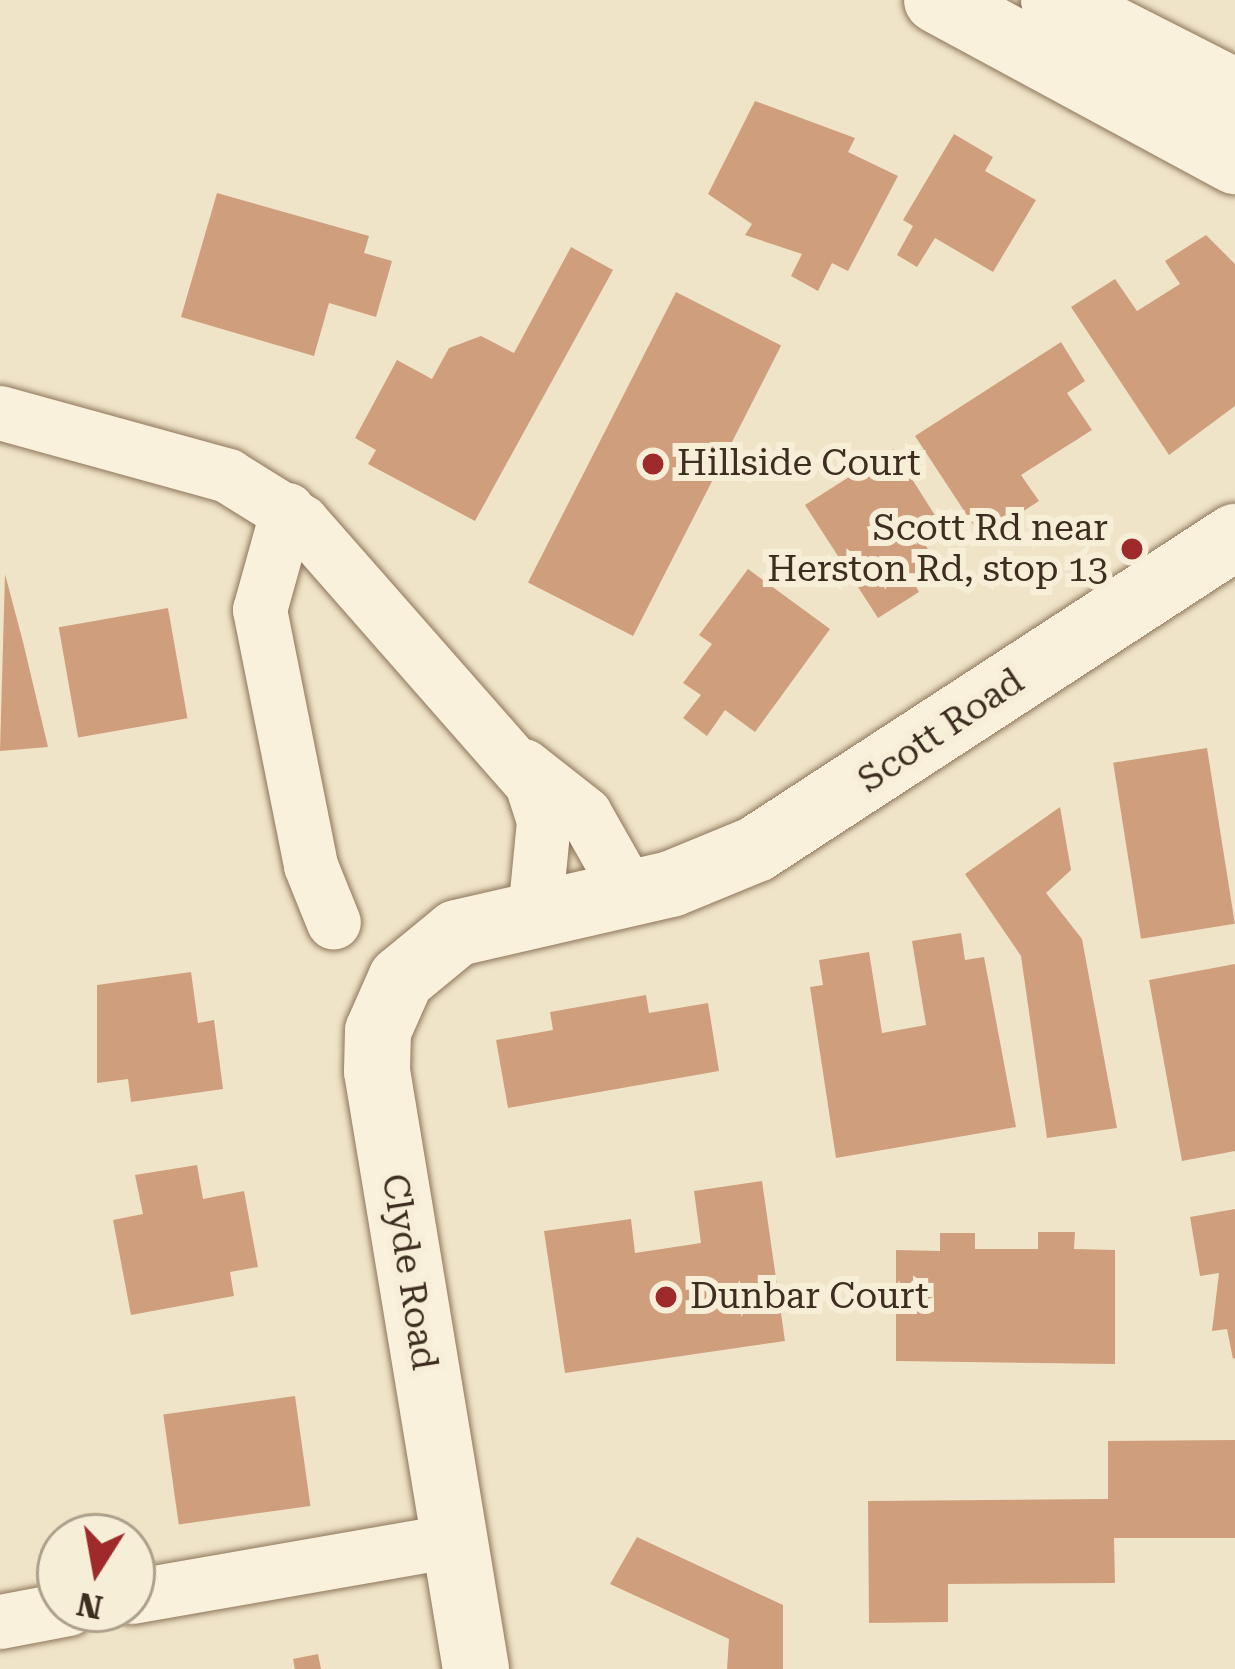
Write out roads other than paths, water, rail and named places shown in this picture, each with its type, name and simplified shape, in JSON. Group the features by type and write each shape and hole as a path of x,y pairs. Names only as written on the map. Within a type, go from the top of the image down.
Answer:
{"street":[{"path":"937,0 1051,30 1235,92"},
{"path":"991,0 1051,30 1235,161"},
{"path":"0,413 228,476 288,510 517,761 585,814 631,895"},
{"path":"288,510 260,610 311,866 334,923"},
{"name":"Scott Road","path":"509,920 631,895 788,832 1235,537"},
{"path":"509,920 544,822 517,761"},
{"name":"Clyde Road","path":"476,1669 376,1042 418,959 509,920"},
{"path":"156,1594 453,1541"},
{"path":"0,1622 36,1615"}],"place":[{"name":"Hillside Court","path":"653,464"},
{"name":"Scott Rd near Herston Rd, stop 13","path":"1132,549"},
{"name":"Dunbar Court","path":"666,1297"}]}
